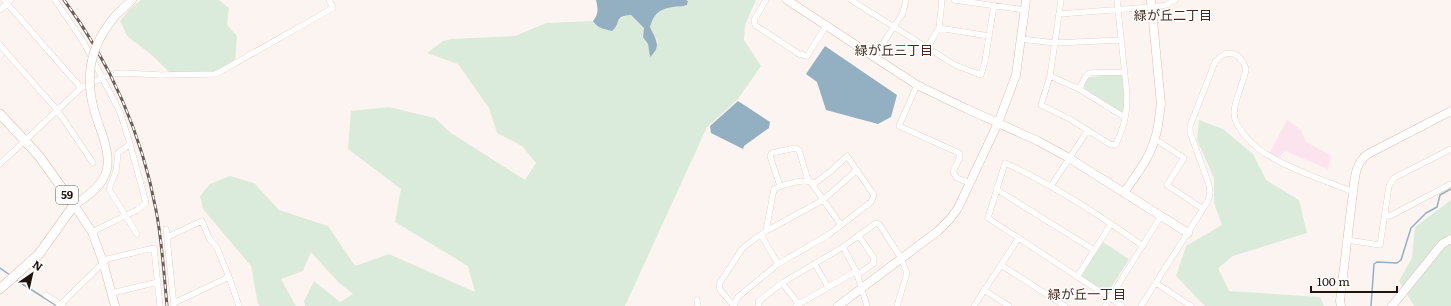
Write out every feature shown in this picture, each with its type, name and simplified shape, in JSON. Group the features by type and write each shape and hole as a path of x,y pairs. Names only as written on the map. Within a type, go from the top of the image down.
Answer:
{"main road":[{"name":"59","path":"0,114 39,156 74,205 40,254 0,289"}],"street":[{"path":"55,0 84,42 120,112 146,203 92,232"},
{"path":"132,0 106,27 98,41 91,61 89,83 90,94 107,149 107,166 100,184 92,194 74,205 92,232 103,262 112,301 158,282"},
{"path":"0,164 81,88 102,78 113,74 122,73 161,75 216,74 333,8 329,0"},
{"path":"766,0 754,20 755,26 799,54 808,56 826,26"},
{"path":"787,0 917,85 1038,141 1069,158 1188,233"},
{"path":"851,0 955,65 981,75 985,61 994,6"},
{"path":"874,57 903,13 906,0"},
{"path":"927,48 939,28 942,0"},
{"path":"954,0 1025,10"},
{"path":"838,306 938,231 958,208 998,123 1016,75 1026,0"},
{"path":"1061,0 1050,76 1041,105 1070,119 1111,145 1116,144 1123,128 1127,111 1127,95 1117,0"},
{"path":"1059,14 1118,10 1152,4 1166,5 1175,0"},
{"path":"0,10 7,1 81,88"},
{"path":"1124,194 1144,163 1155,139 1161,104 1152,4"},
{"path":"939,28 989,36"},
{"path":"1021,39 1055,43 1121,40"},
{"path":"0,45 58,111 93,163"},
{"path":"1141,306 1208,201 1210,193 1209,185 1190,132 1190,126 1214,62 1221,55 1230,53 1239,56 1244,62 1246,69 1234,113 1236,123 1244,135 1267,155 1290,167 1353,192"},
{"path":"1079,89 1086,76 1090,73 1124,72"},
{"path":"1050,76 1079,89 1121,115 1126,116"},
{"path":"917,85 899,126 959,153 960,157 953,172 957,178 970,183"},
{"path":"1340,306 1353,192 1358,166 1364,157 1451,111"},
{"path":"1052,186 1088,130"},
{"path":"1155,139 1184,158 1167,185 1203,209"},
{"path":"130,144 118,153 116,171 109,189 137,234"},
{"path":"780,186 770,156 772,153 795,148 798,150 811,182 841,225"},
{"path":"1348,240 1380,245 1389,186 1394,178 1451,149"},
{"path":"778,264 764,233 774,189 780,186 803,182 815,183 847,156 857,170 874,195 871,202 828,235 778,264 738,297 734,306 720,290 719,284 742,249 764,233 823,200 857,170"},
{"path":"1122,306 988,218 996,188 1005,163 1052,186 1143,246"},
{"path":"1384,215 1390,216 1451,184"},
{"path":"996,188 1094,250"},
{"path":"1105,306 1161,216"},
{"path":"167,237 202,221 209,238 217,248 229,276 239,306"},
{"path":"759,306 758,302 782,283 843,247 876,223 879,224 901,258 907,273 898,306"},
{"path":"1077,277 1111,224"},
{"path":"166,229 174,304 229,276"},
{"path":"782,283 797,305 873,264 874,258 859,236"},
{"path":"974,306 1018,239"},
{"path":"1392,306 1442,244 1451,239"},
{"path":"843,247 857,273 867,306"},
{"path":"46,295 61,305 107,258 154,248 160,306"},
{"path":"815,264 828,287"},
{"path":"1001,265 1065,306"},
{"path":"1156,283 1191,306"},
{"path":"984,290 1009,306"},
{"path":"697,300 698,306"}],"shaded area":[{"path":"1287,120 1301,130 1306,142 1331,155 1328,169 1285,151 1278,158 1269,154"}],"green space":[{"path":"141,0 219,0 229,8 227,25 237,36 235,61 215,73 170,73 153,56 127,36 120,21 129,10"},
{"path":"686,0 756,0 745,25 744,40 761,66 738,99 707,127 625,306 305,306 304,301 314,281 340,302 353,294 338,282 311,252 303,271 281,279 296,306 260,306 258,304 251,266 203,209 200,196 210,184 230,176 254,183 279,210 328,226 355,266 389,254 475,292 468,266 395,222 401,189 348,149 351,111 389,107 435,118 451,133 525,180 536,163 522,146 497,133 489,108 458,64 427,53 443,41 451,39 515,36 546,23 593,21 596,26 615,28 621,18 631,15 644,28 643,37 648,44 650,57 658,42 650,27 655,15 664,9 687,5 688,1"},
{"path":"1120,73 1122,75 1125,98 1125,111 1122,113 1085,90 1084,87 1087,78"},
{"path":"1199,120 1223,129 1253,154 1266,180 1299,200 1307,233 1233,256 1218,268 1229,291 1320,297 1324,306 1205,306 1176,276 1186,246 1222,225 1214,203 1214,178 1197,140"},
{"path":"1451,200 1451,306 1414,306 1399,281 1412,258 1415,227"},
{"path":"1103,242 1129,259 1109,291 1106,292 1082,277 1082,274"}],"water":[{"path":"596,0 688,1 687,5 664,9 655,15 650,27 656,39 657,46 656,50 650,57 648,44 643,37 644,28 631,15 620,18 612,31 601,28 593,21 598,11"},
{"path":"825,46 897,95 891,117 878,124 826,110 817,82 806,74"},
{"path":"738,101 770,122 769,128 744,146 743,149 711,133 710,126"}],"waterway":[{"path":"1371,306 1374,264 1377,262 1397,263 1401,260 1411,228 1426,213 1437,207 1440,195 1451,189"},
{"path":"0,268 10,275"},
{"path":"16,280 57,306"}],"railway":[{"path":"64,0 81,23 110,73 133,127 150,182 156,210 163,258 167,306"}],"district":[{"name":"緑が丘二丁目","path":"1173,15"},
{"name":"緑が丘三丁目","path":"894,50"},
{"name":"緑が丘一丁目","path":"1087,294"}]}
